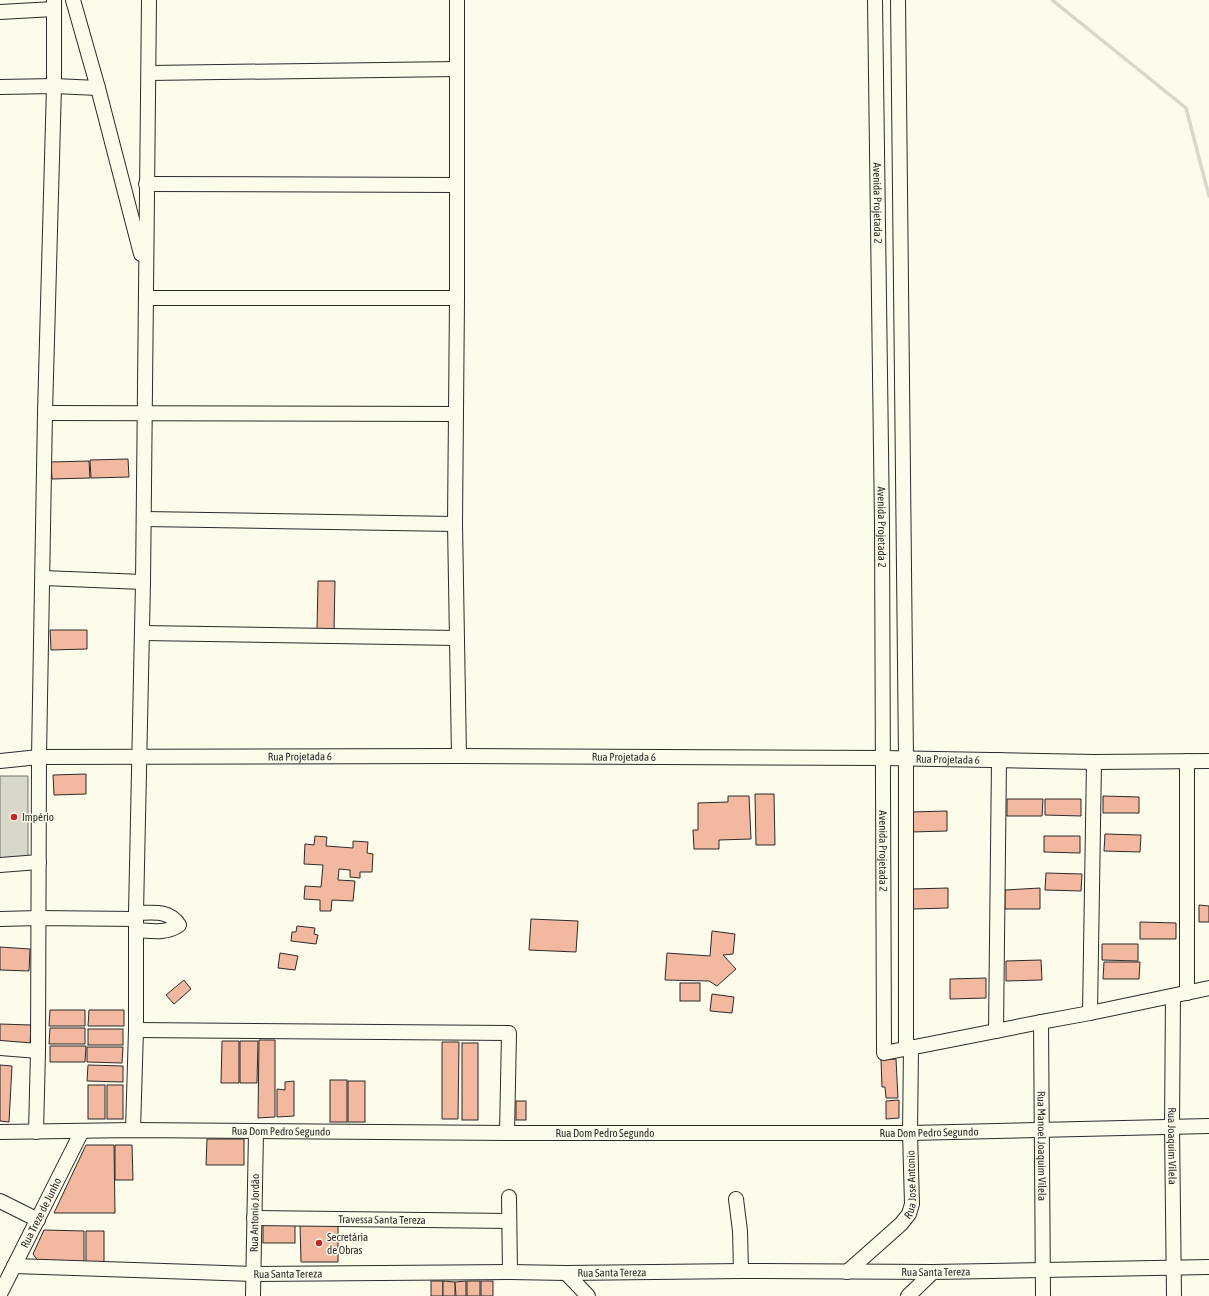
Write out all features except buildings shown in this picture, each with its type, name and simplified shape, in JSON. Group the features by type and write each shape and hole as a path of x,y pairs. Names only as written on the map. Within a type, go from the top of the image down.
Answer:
{"street":[{"path":"73,0 98,88 146,273"},
{"path":"133,1130 144,519 146,184 149,0"},
{"path":"457,0 455,524 459,756"},
{"name":"Avenida Projetada 2","path":"875,0 882,524 884,1053 909,1048 898,0"},
{"path":"0,12 54,5 54,86 45,413 39,757 38,1051 36,1132"},
{"path":"148,73 457,69"},
{"path":"0,87 54,86 98,88"},
{"path":"146,184 456,185"},
{"path":"146,298 457,298"},
{"path":"45,413 455,414"},
{"path":"144,519 455,524"},
{"path":"43,578 143,582"},
{"path":"142,633 456,638"},
{"name":"Rua Projetada 6","path":"0,761 39,757 459,756 882,758 1094,762 1209,761"},
{"path":"996,1031 999,760"},
{"path":"1186,761 1187,993"},
{"path":"1090,1013 1094,762"},
{"path":"0,865 39,862"},
{"path":"0,920 39,918 136,921"},
{"path":"909,1048 1209,988"},
{"name":"Rua Joaquim Vilela","path":"1173,996 1172,1127 1174,1296"},
{"name":"Rua Manoel Joaquim Vilela","path":"1041,1022 1043,1296"},
{"path":"136,1030 509,1033 507,1133"},
{"path":"0,1048 38,1051"},
{"name":"Rua Jose Antonio","path":"847,1272 901,1224 908,1214 912,1204 909,1048"},
{"name":"Rua Dom Pedro Segundo","path":"0,1132 133,1130 507,1133 910,1133 1209,1126"},
{"name":"Rua Treze de Junho","path":"0,1294 82,1131"},
{"name":"Rua Antonio Jordão","path":"253,1296 256,1131"},
{"path":"509,1197 510,1272"},
{"path":"736,1199 740,1231 741,1271"},
{"path":"0,1201 38,1220"},
{"name":"Travessa Santa Tereza","path":"254,1218 509,1221"},
{"name":"Rua Santa Tereza","path":"14,1266 254,1274 741,1271 933,1272 1209,1267"},
{"path":"908,1296 933,1272"},
{"path":"566,1273 588,1296"}],"shaded area":[{"name":"Império","path":"0,776 28,776 28,857 0,859"}],"waterway":[{"path":"1052,0 1186,108 1209,196"}],"place":[{"name":"Império","path":"14,817"},
{"name":"Secretária de Obras","path":"319,1243"}]}
